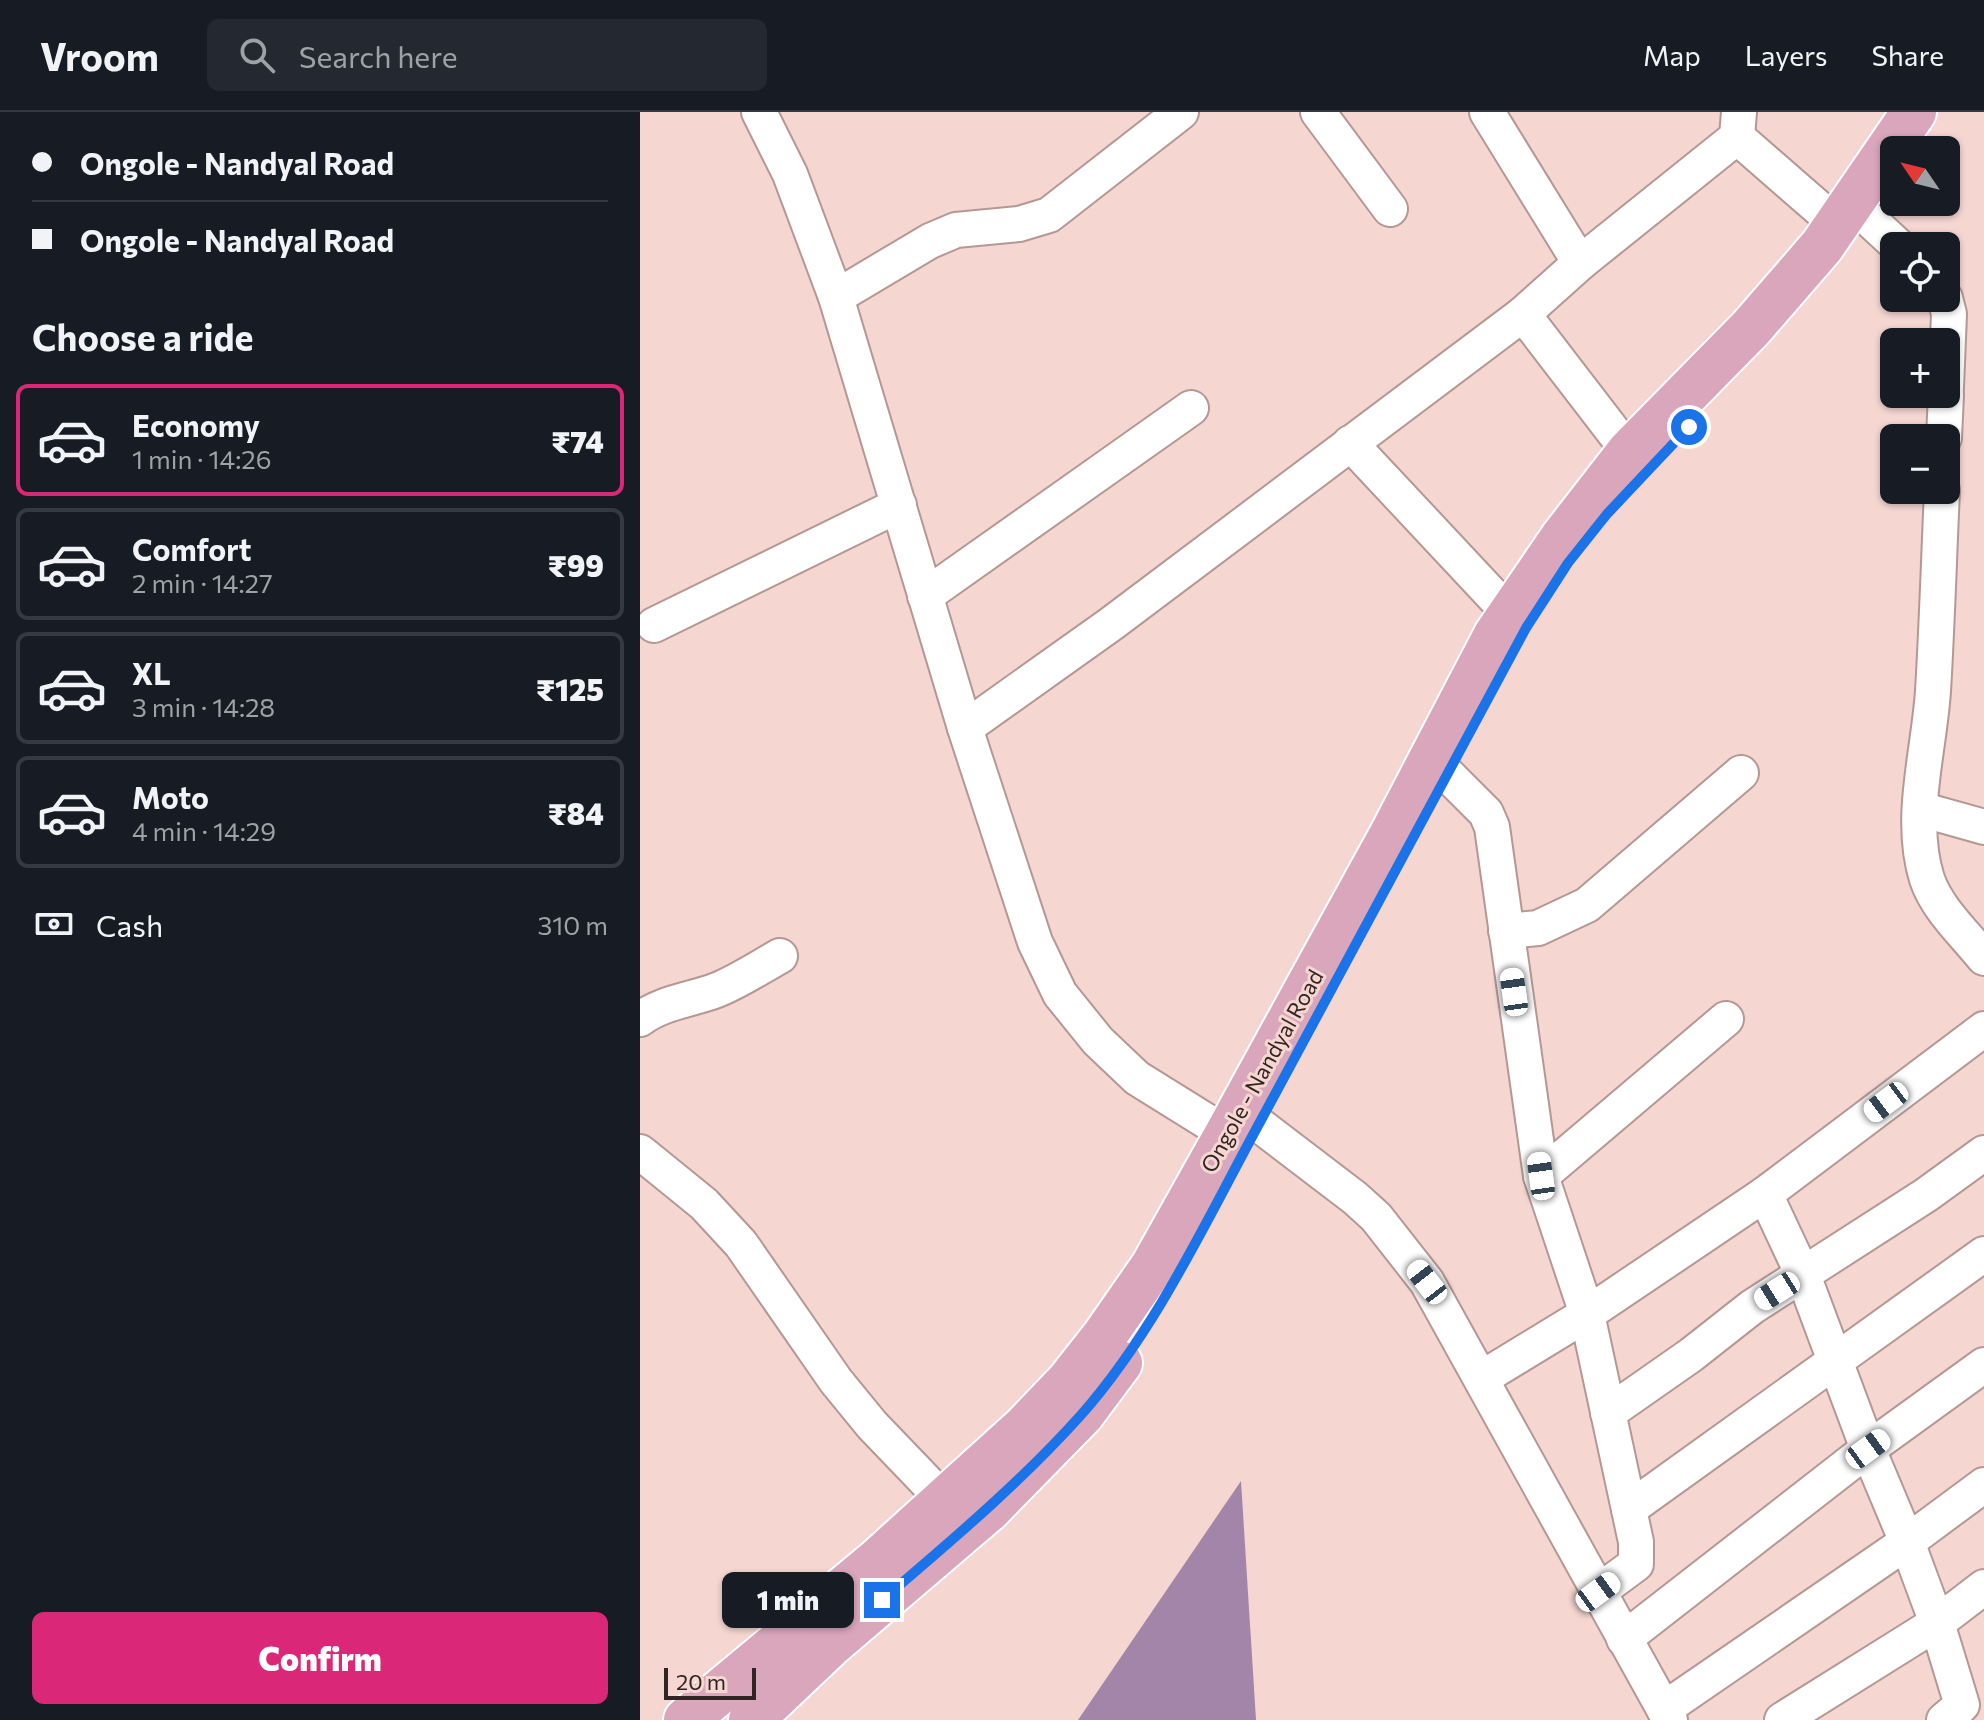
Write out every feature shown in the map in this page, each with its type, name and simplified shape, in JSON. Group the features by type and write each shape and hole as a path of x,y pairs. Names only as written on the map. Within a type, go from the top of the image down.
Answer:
{"main road":[{"name":"Ongole - Nandyal Road","path":"751,1720 830,1645 989,1509 1082,1414 1138,1339 1206,1223 1243,1129 1393,832 1476,672 1510,614 1563,537 1629,452 1762,316 1868,230 1914,112"},
{"path":"1925,136 1941,112"},
{"name":"Ongole - Nandyal Road","path":"686,1720 876,1562 1036,1416 1068,1382 1153,1266 1243,1129 1447,774 1526,628 1568,563 1649,467 1778,337 1868,230 1880,208"}],"street":[{"path":"759,112 790,174 836,297 965,728 1035,942 1060,994 1098,1041 1137,1078 1243,1129 1355,1198 1376,1217 1418,1270 1482,1378 1667,1714 1984,1485"},
{"path":"836,297 930,241 956,230 1019,224 1049,215 1181,112"},
{"path":"1318,112 1390,209"},
{"path":"1487,112 1580,263"},
{"path":"965,728 1111,624 1523,314 1738,124 1868,230"},
{"path":"1523,314 1629,452"},
{"path":"925,596 1191,408"},
{"path":"1350,443 1510,614"},
{"path":"1941,504 1933,694 1920,809 1921,845 1927,879 1937,901 1984,958"},
{"path":"654,625 899,505"},
{"path":"1506,931 1538,928 1587,905 1741,773"},
{"path":"1447,774 1486,813 1492,827 1550,1201 1587,1314 1636,1542 1636,1564 1598,1592"},
{"path":"1920,809 1984,827"},
{"path":"640,1019 668,1003 693,999 723,987 780,956"},
{"path":"1550,1201 1726,1019"},
{"path":"1482,1378 1587,1314 1765,1194 1984,1029"},
{"path":"640,1152 704,1204 741,1244 836,1381 872,1425 944,1500"},
{"path":"1608,1413 1691,1355 1752,1307 1926,1195 1984,1153"},
{"path":"1765,1194 1803,1275 1868,1449 1907,1542 1937,1623 1958,1715"},
{"path":"1629,1509 1984,1254"},
{"path":"1624,1639 1868,1449 1984,1365"},
{"path":"1782,1720 1937,1623 1984,1587"}],"shaded area":[{"path":"1241,1481 1256,1720 1078,1720"}],"route":[{"path":"882,1600 989,1509 1082,1414 1138,1339 1206,1223 1526,628 1568,563 1607,514 1689,427"}]}
